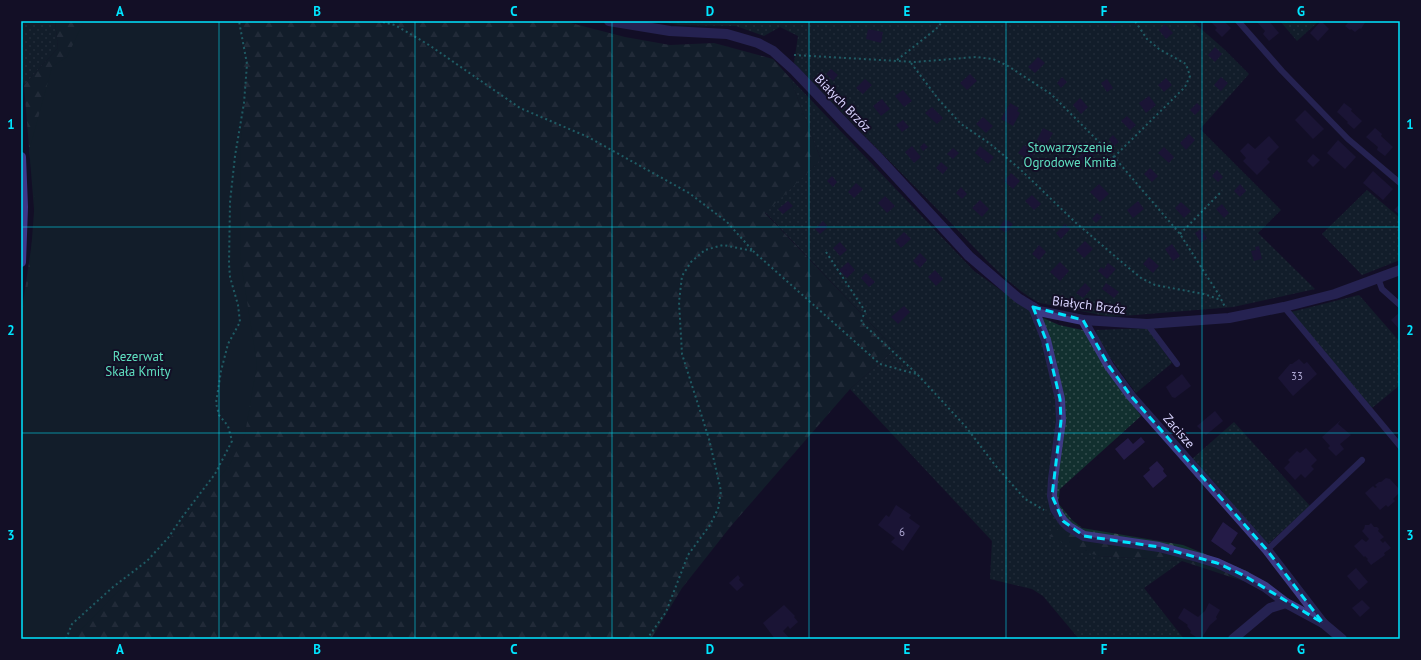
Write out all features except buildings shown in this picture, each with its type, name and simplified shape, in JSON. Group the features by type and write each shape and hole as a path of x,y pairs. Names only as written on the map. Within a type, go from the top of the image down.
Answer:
{"main road":[{"path":"21,157 23,207 21,262"}],"street":[{"name":"Białych Brzóz","path":"609,21 670,32 727,34 758,43 778,54 877,156 970,256 1018,298 1040,311 1083,320 1147,324 1229,318 1284,307 1335,294 1400,270"},
{"path":"1033,308 1046,340 1060,399 1061,421 1052,488 1053,503 1058,516 1069,527 1084,536 1170,550 1197,556 1217,563 1265,587 1286,603 1323,623"},
{"name":"Zacisze","path":"1083,320 1109,366 1130,396 1267,550 1323,623 1342,639"},
{"path":"1233,639 1270,608 1286,603"}],"lane":[{"path":"1238,21 1282,71 1348,139 1400,183"},
{"path":"1378,278 1382,289 1400,305"},
{"path":"1284,307 1400,446"},
{"path":"1147,324 1177,364"},
{"path":"1267,550 1362,460"}],"path":[{"path":"66,639 72,624 113,587 147,561 168,538 215,474 232,441 228,426 218,415 216,403 221,371 228,344 240,322 238,305 230,277 229,264 230,202 235,156 244,103 247,64 239,21"},
{"path":"378,21 395,25 429,45 520,108 588,137 689,193 727,222 753,251 880,364 917,374"},
{"path":"896,61 944,21"},
{"path":"1114,158 1185,87 1190,76 1186,64 1158,49 1135,21"},
{"path":"795,55 910,62 976,57 993,59 1008,66 1051,94 1114,158 1180,234 1222,300 1225,308"},
{"path":"910,62 938,100 961,124 989,143 1015,165 1075,222 1141,278 1155,284 1204,294 1222,300"},
{"path":"1180,234 1222,191"},
{"path":"647,639 666,612 688,555 713,519 718,509 721,491 709,439 682,354 679,302 682,276 691,262 705,250 723,245 753,251"},
{"path":"826,252 865,310 861,322 917,374 966,427 995,465 1025,499 1058,516"}],"highlighted area":[{"path":"1033,307 1083,320 1109,366 1131,396 1267,550 1323,623 1243,575 1217,563 1159,547 1084,536 1063,521 1052,496 1061,421 1060,399 1046,340"}],"green space":[{"path":"21,21 55,21 58,48 24,85 21,76"},
{"path":"55,21 563,21 625,37 670,45 714,43 773,59 790,78 821,160 765,213 895,349 850,389 731,526 682,588 651,639 21,639 21,311 35,221 24,85 58,48"},
{"name":"Rezerwat Skała Kmity","path":"84,21 242,21 240,257 257,364 245,434 230,464 172,536 72,639 21,639 21,322 29,279 35,198 29,151 52,67 67,57"},
{"name":"Stowarzyszenie Ogrodowe Kmita","path":"656,21 1192,21 1224,49 1249,74 1200,129 1281,210 1258,233 1315,289 1233,307 1111,317 1040,303 1017,288 994,268 794,63 798,36 780,27 764,36 736,26 679,25"},
{"path":"1280,21 1319,21 1297,41"},
{"path":"790,78 974,271 1034,314 1059,325 1087,331 1111,374 1141,416 1060,489 1058,503 1072,520 1050,536 1100,556 1182,561 1144,588 1184,639 1079,639 1043,596 1032,589 990,579 992,541 850,389 895,349 765,212 821,160"},
{"path":"1367,190 1400,218 1400,260 1362,275 1322,234"},
{"path":"1359,295 1400,342 1400,385 1372,408 1291,312"},
{"path":"1148,328 1172,363 1136,393 1098,341 1096,330"},
{"path":"1234,422 1310,506 1267,545 1220,495 1223,492 1192,459"},
{"path":"1072,520 1082,528 1183,545 1249,572 1243,581 1182,561 1100,556 1076,550 1049,536"}]}
